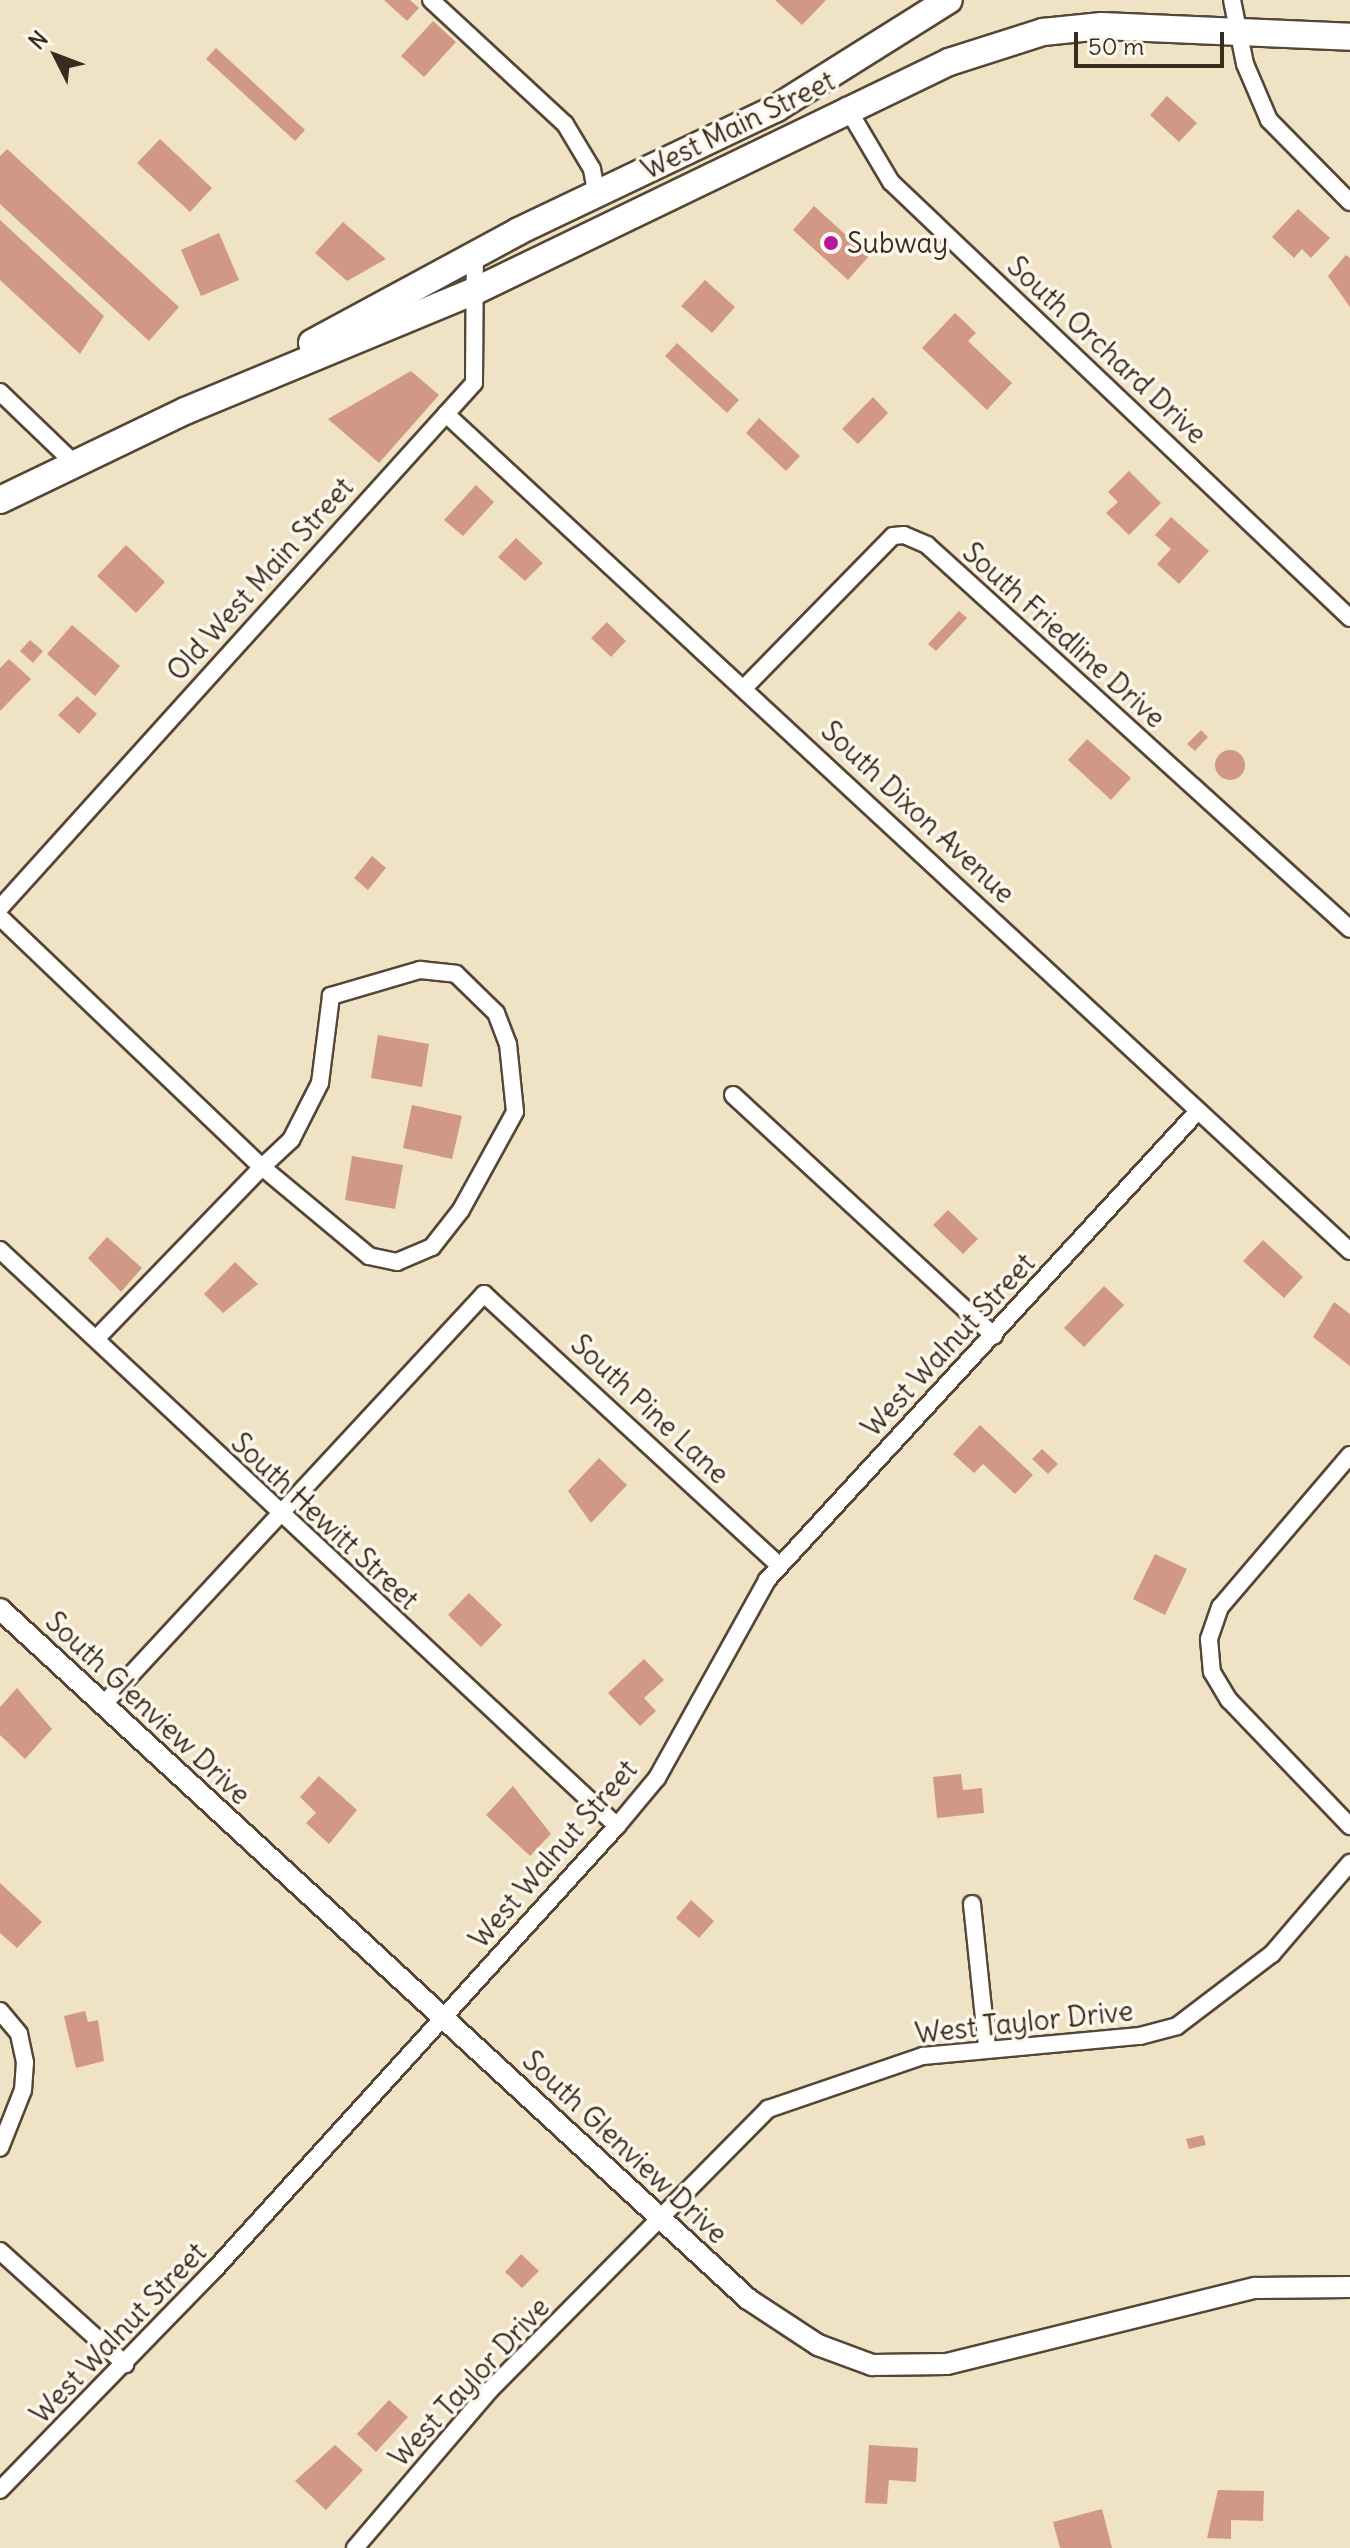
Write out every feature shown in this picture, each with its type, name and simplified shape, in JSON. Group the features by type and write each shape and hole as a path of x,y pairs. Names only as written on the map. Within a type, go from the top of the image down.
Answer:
{"highway":[{"name":"West Main Street","path":"185,411 596,192 775,109 932,4"},
{"name":"West Main Street","path":"0,500 73,462 185,411 473,292 846,106 1043,32 1238,27 1350,37"}],"street":[{"path":"431,0 565,124 592,169 596,192"},
{"path":"1232,0 1269,120 1350,202"},
{"name":"South Orchard Drive","path":"846,106 891,182 1350,618"},
{"name":"Old West Main Street","path":"0,908 474,383 479,367 469,318 475,255"},
{"path":"0,392 73,462"},
{"name":"South Dixon Avenue","path":"446,414 745,687 1197,1112 1346,1240"},
{"name":"South Friedline Drive","path":"745,687 893,536 904,535 927,545 1350,929"},
{"path":"0,917 262,1167 369,1256 397,1262 432,1247 491,1166 515,1112 508,1044 496,1013 456,974 420,970 331,996 320,1083 291,1140 262,1167 96,1339"},
{"path":"733,1095 994,1336"},
{"name":"West Walnut Street","path":"0,2490 125,2364 617,1826 657,1778 779,1565 994,1336 1197,1112"},
{"name":"South Hewitt Street","path":"0,1250 278,1514 617,1826"},
{"name":"South Pine Lane","path":"278,1514 484,1294 779,1565"},
{"path":"1350,1455 1220,1607 1209,1639 1212,1672 1229,1700 1350,1826"},
{"path":"102,1706 278,1514"},
{"name":"South Glenview Drive","path":"0,1609 661,2219 784,2328 872,2365 947,2364 1255,2288 1350,2287"},
{"name":"West Taylor Drive","path":"355,2548 489,2391 768,2109 873,2069 987,2047 1140,2036 1177,2026 1272,1954 1350,1863"},
{"path":"972,1904 987,2047"},
{"path":"0,2011 19,2034 25,2062 23,2090 0,2148"},
{"path":"0,2251 125,2364"}],"building":[{"path":"384,0 410,0 419,8 407,21"},
{"path":"775,0 826,0 802,25"},
{"path":"433,21 456,42 424,77 401,56"},
{"path":"216,48 305,130 295,141 206,59"},
{"path":"1167,96 1197,123 1179,142 1150,115"},
{"path":"160,139 212,188 190,212 137,163"},
{"path":"7,149 179,307 149,341 0,204 0,156"},
{"name":"Subway","path":"814,206 869,256 848,280 793,230"},
{"path":"1298,209 1330,238 1311,258 1302,249 1294,258 1272,237"},
{"path":"0,220 104,316 80,354 0,280"},
{"path":"343,222 386,259 347,281 315,253"},
{"path":"219,233 239,280 201,296 181,250"},
{"path":"1346,255 1350,258 1350,307 1328,276"},
{"path":"705,280 735,307 712,333 681,306"},
{"path":"955,313 976,333 968,341 1012,383 987,410 922,348"},
{"path":"677,343 739,400 727,413 665,356"},
{"path":"411,371 439,395 379,463 328,419"},
{"path":"873,397 888,413 858,444 842,429"},
{"path":"759,418 800,456 786,471 746,433"},
{"path":"1129,471 1161,503 1129,535 1106,513 1118,502 1108,492"},
{"path":"476,485 494,502 463,536 444,520"},
{"path":"1171,517 1209,551 1179,584 1157,564 1171,549 1155,535"},
{"path":"516,538 543,563 525,581 498,557"},
{"path":"126,545 165,582 136,613 97,576"},
{"path":"959,611 967,618 936,651 928,644"},
{"path":"607,622 626,641 611,657 591,638"},
{"path":"72,625 120,666 95,696 47,654"},
{"path":"30,640 43,651 33,663 20,651"},
{"path":"9,659 31,679 0,711 0,668"},
{"path":"77,696 97,714 79,734 58,715"},
{"path":"1201,730 1208,737 1195,751 1187,744"},
{"path":"1087,739 1131,778 1111,800 1068,760"},
{"path":"1230,750 1241,754 1245,765 1241,776 1230,780 1219,776 1215,765 1219,754"},
{"path":"372,856 386,868 368,890 354,878"},
{"path":"378,1035 429,1044 422,1087 371,1078"},
{"path":"412,1105 462,1116 452,1159 403,1148"},
{"path":"352,1156 403,1165 395,1209 345,1200"},
{"path":"948,1210 978,1239 963,1254 933,1225"},
{"path":"107,1237 142,1268 121,1292 88,1258"},
{"path":"1263,1240 1303,1277 1284,1298 1243,1261"},
{"path":"235,1262 258,1284 223,1313 204,1294"},
{"path":"1104,1286 1124,1305 1084,1347 1064,1328"},
{"path":"1334,1302 1350,1314 1350,1366 1313,1337"},
{"path":"980,1425 1033,1475 1015,1494 983,1464 974,1473 953,1454"},
{"path":"1042,1449 1058,1464 1048,1474 1032,1459"},
{"path":"599,1458 627,1485 591,1523 568,1491"},
{"path":"1155,1554 1187,1569 1165,1615 1133,1599"},
{"path":"469,1593 502,1625 481,1647 448,1615"},
{"path":"644,1659 664,1680 644,1698 656,1711 640,1726 608,1693"},
{"path":"17,1688 52,1729 25,1759 0,1735 0,1707"},
{"path":"961,1774 963,1790 982,1788 984,1813 937,1818 933,1777"},
{"path":"319,1776 357,1810 329,1844 306,1823 316,1813 300,1797"},
{"path":"513,1786 551,1834 530,1856 486,1815"},
{"path":"0,1883 42,1922 17,1948 0,1933"},
{"path":"691,1900 714,1921 699,1938 676,1918"},
{"path":"85,2011 88,2022 98,2020 104,2061 76,2068 64,2016"},
{"path":"1203,2135 1206,2145 1189,2149 1186,2139"},
{"path":"521,2254 539,2271 522,2288 505,2272"},
{"path":"389,2400 408,2417 376,2452 357,2434"},
{"path":"335,2445 363,2470 326,2510 295,2481"},
{"path":"869,2445 918,2448 916,2482 889,2480 887,2504 865,2503"},
{"path":"1218,2490 1264,2491 1263,2521 1231,2520 1231,2539 1207,2538"},
{"path":"1102,2509 1112,2548 1060,2548 1053,2522"}],"place":[{"name":"Subway","path":"831,243"}]}
